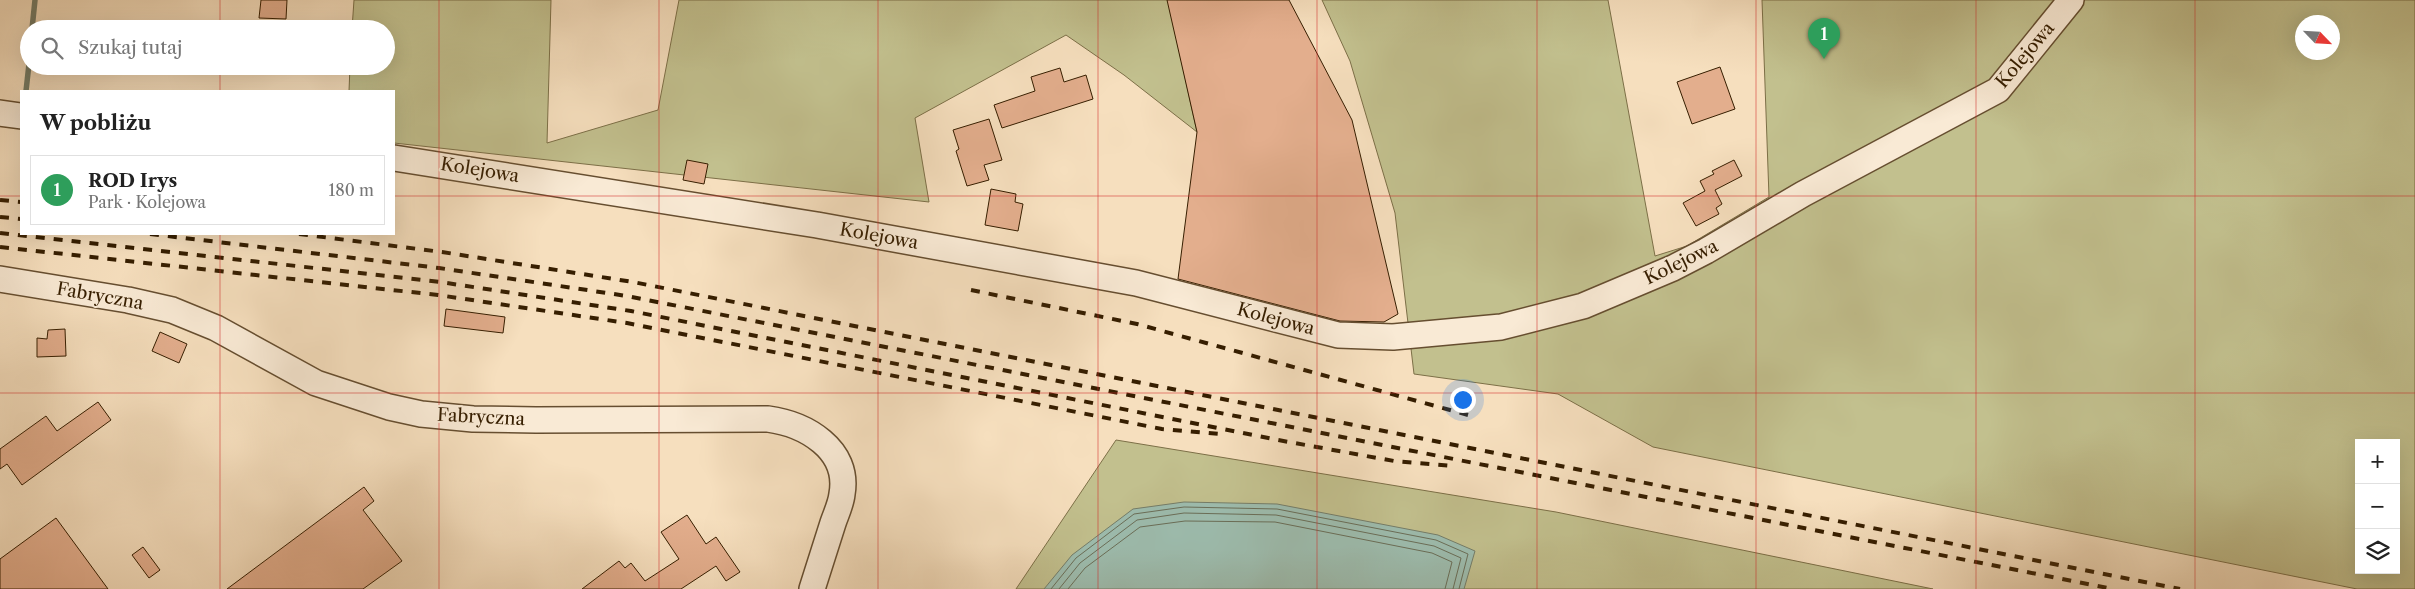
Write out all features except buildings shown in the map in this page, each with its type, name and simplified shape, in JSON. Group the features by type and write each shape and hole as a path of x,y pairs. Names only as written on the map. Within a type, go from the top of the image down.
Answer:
{"street":[{"name":"Kolejowa","path":"395,158 817,225 1136,283 1338,335 1393,337 1501,327 1583,306 1673,268 1706,251 1803,194 1998,90 2071,0"},
{"path":"0,113 20,116"},
{"name":"Fabryczna","path":"0,279 128,300 172,310 216,328 316,383 380,405 421,414 473,419 768,419 786,421 818,437 830,448 839,464 842,476 842,493 812,589"}],"shaded area":[{"path":"354,0 551,0 547,143 658,110 679,0 1168,0 1197,132 1124,75 1066,35 915,118 929,202 395,143 395,90 349,90 350,75 395,75 395,20 353,20"},
{"path":"1322,0 1608,0 1655,256 1687,246 1769,197 1762,0 2415,0 2415,589 2357,589 1653,447 1558,394 1414,374 1395,213 1350,61"},
{"path":"1116,440 1556,512 1933,589 1016,589"}],"water":[{"path":"1184,502 1277,504 1438,535 1475,551 1464,589 1044,589 1072,555 1133,509"}],"waterway":[{"path":"33,20 35,0"},
{"path":"26,90 28,75"}],"railway":[{"path":"0,200 20,202"},
{"path":"0,217 20,219"},
{"path":"0,233 440,282 631,311 1278,440 1394,461 1454,466"},
{"path":"158,235 439,268 627,296 2113,589"},
{"path":"307,235 442,252 633,282 2180,589"},
{"path":"0,247 438,295 627,323 1162,429 1220,434"},
{"path":"971,290 1137,324 1468,415"}],"place":[{"name":"ROD Irys","path":"1824,59"}]}
